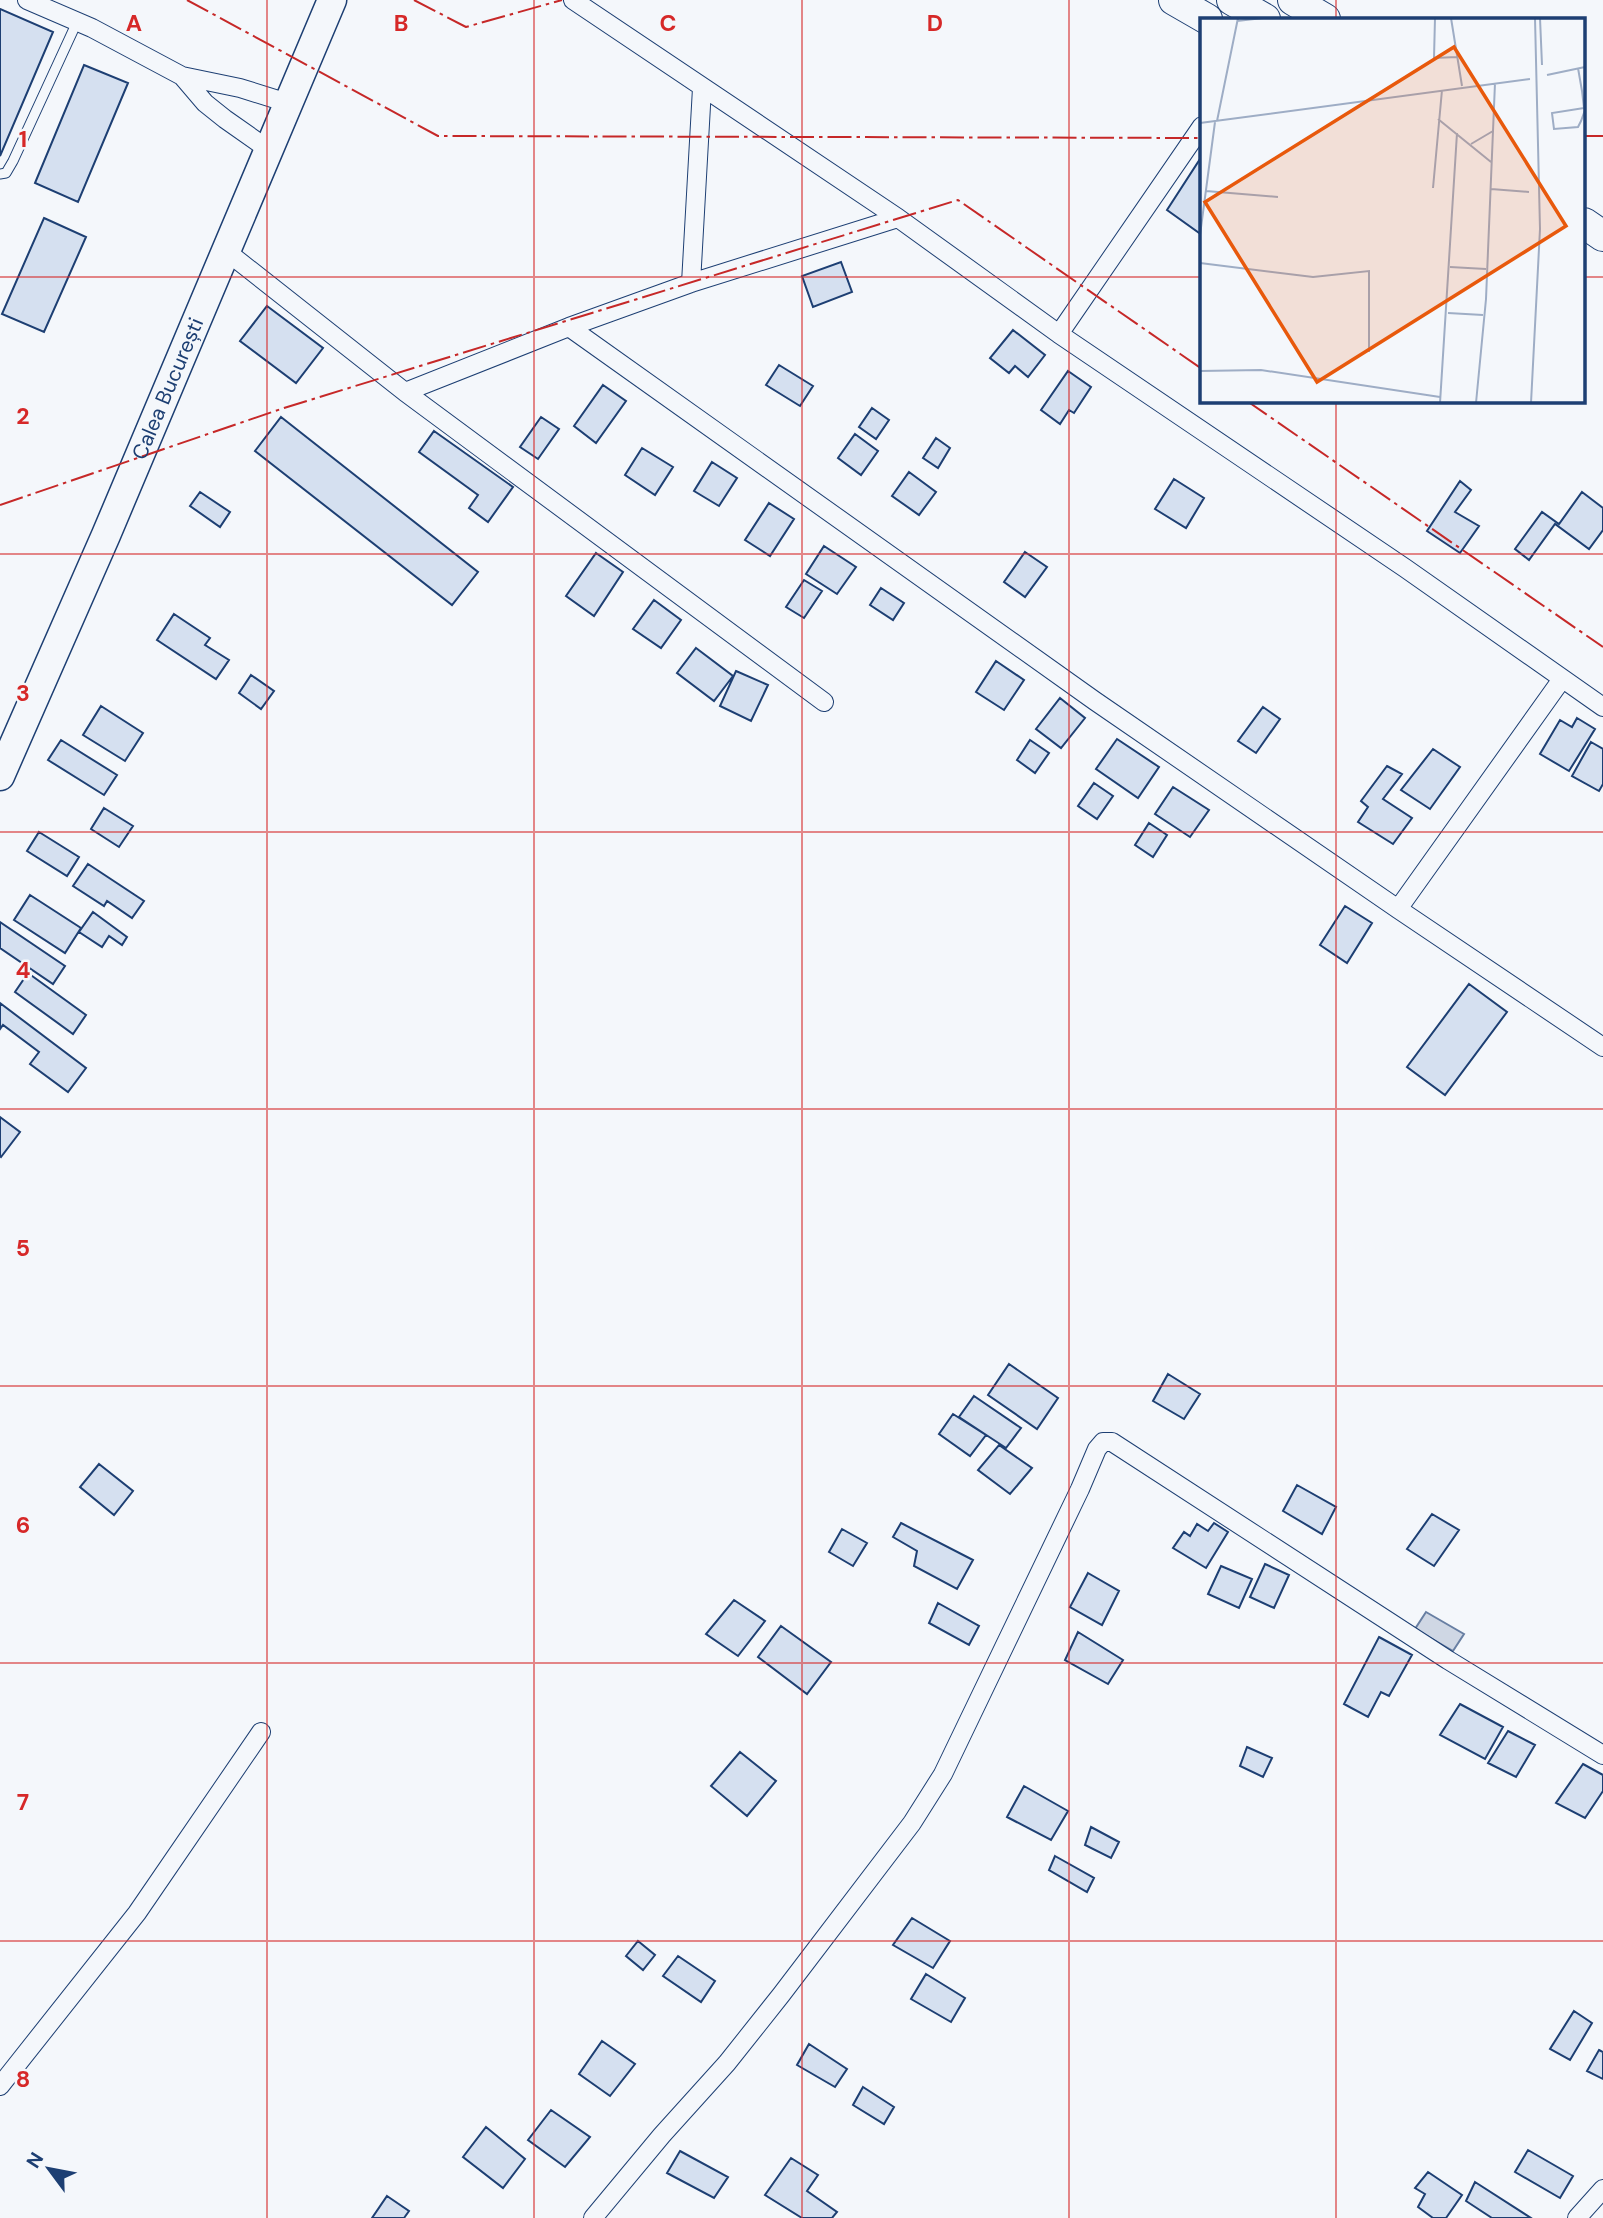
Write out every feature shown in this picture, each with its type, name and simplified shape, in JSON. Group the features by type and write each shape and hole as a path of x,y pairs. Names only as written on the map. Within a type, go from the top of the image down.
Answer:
{"highway":[{"path":"1174,0 1205,18"},
{"path":"1233,0 1263,18"},
{"path":"1293,0 1323,18"},
{"path":"1586,224 1603,236"}],"main road":[{"name":"Calea București","path":"0,776 106,535 332,0"}],"street":[{"path":"27,0 182,75 240,88 288,103"},
{"path":"573,0 898,218 1059,334 1405,568 1603,707"},
{"path":"182,75 205,103 269,150"},
{"path":"691,283 702,88"},
{"path":"1059,334 1200,129"},
{"path":"405,392 569,327 691,283 898,218"},
{"path":"226,251 405,392 824,702"},
{"path":"569,327 1095,701 1603,1047"},
{"path":"1398,909 1562,680"},
{"path":"593,2218 743,2044 912,1823 943,1774 1102,1442 1112,1442 1448,1660 1603,1755"},
{"path":"0,2086 137,1913 261,1732"},
{"path":"1577,2218 1603,2189"}],"lane":[{"path":"0,174 6,173 13,161 77,22"}],"shaded area":[{"path":"1426,1612 1464,1634 1453,1651 1415,1629"}],"building":[{"path":"0,9 53,32 0,156"},
{"path":"84,65 128,83 78,202 35,183"},
{"path":"1200,159 1200,234 1167,210"},
{"path":"44,218 86,237 44,332 2,314"},
{"path":"841,262 852,292 813,307 802,276"},
{"path":"267,306 323,348 296,383 240,341"},
{"path":"1013,330 1045,355 1028,377 1015,366 1009,373 990,358"},
{"path":"779,365 813,386 800,406 766,385"},
{"path":"1068,371 1091,387 1074,413 1069,410 1060,424 1041,410"},
{"path":"603,385 626,401 596,443 574,426"},
{"path":"872,408 889,420 876,439 859,427"},
{"path":"281,417 478,572 452,605 255,451"},
{"path":"541,417 559,429 538,459 520,447"},
{"path":"434,431 513,487 488,522 469,508 478,495 419,452"},
{"path":"855,434 878,451 861,475 838,458"},
{"path":"936,438 950,448 938,468 923,458"},
{"path":"642,448 673,467 655,495 625,475"},
{"path":"712,462 737,478 719,506 694,491"},
{"path":"909,472 936,492 919,515 892,496"},
{"path":"1174,479 1204,498 1186,528 1155,509"},
{"path":"1460,481 1471,490 1455,512 1479,526 1460,553 1427,531"},
{"path":"200,492 230,512 220,527 190,506"},
{"path":"1582,492 1603,508 1603,530 1589,549 1555,524 1529,560 1515,549 1542,512 1559,524"},
{"path":"769,503 794,519 770,556 745,540"},
{"path":"824,546 856,567 837,594 806,574"},
{"path":"1025,552 1047,567 1025,597 1004,582"},
{"path":"596,553 623,572 594,616 566,596"},
{"path":"804,580 822,591 804,618 786,607"},
{"path":"881,588 904,603 893,620 870,605"},
{"path":"654,600 681,620 661,648 633,629"},
{"path":"174,614 210,638 205,645 229,660 216,679 157,640"},
{"path":"696,648 733,676 714,701 677,673"},
{"path":"996,661 1024,680 1004,710 976,692"},
{"path":"736,671 768,685 751,721 720,706"},
{"path":"251,675 274,691 261,709 239,693"},
{"path":"1060,698 1085,718 1061,748 1036,729"},
{"path":"101,706 143,733 125,761 83,735"},
{"path":"1263,707 1280,719 1256,753 1238,741"},
{"path":"1577,718 1595,729 1569,771 1540,754 1560,720 1572,727"},
{"path":"1117,739 1159,767 1138,798 1096,769"},
{"path":"61,740 117,775 104,795 48,760"},
{"path":"1030,740 1049,753 1035,773 1017,760"},
{"path":"1591,742 1603,749 1603,784 1599,791 1572,776"},
{"path":"1433,749 1460,767 1430,809 1401,790"},
{"path":"1387,766 1402,774 1383,799 1412,818 1393,844 1358,822 1368,807 1361,801"},
{"path":"1094,783 1113,796 1097,819 1078,806"},
{"path":"1173,787 1209,810 1190,837 1155,814"},
{"path":"104,808 133,826 119,847 91,829"},
{"path":"1149,823 1167,835 1153,857 1135,845"},
{"path":"39,832 79,857 67,876 27,851"},
{"path":"88,864 144,901 132,918 107,901 104,906 73,886"},
{"path":"30,895 81,928 65,953 14,920"},
{"path":"1345,906 1372,923 1347,963 1320,945"},
{"path":"93,912 127,937 122,945 109,936 102,947 79,932"},
{"path":"0,922 65,966 53,984 0,948"},
{"path":"28,973 86,1015 73,1034 15,992"},
{"path":"1469,984 1507,1012 1445,1095 1407,1067"},
{"path":"0,1003 86,1068 68,1092 30,1064 39,1052 3,1025 0,1029"},
{"path":"0,1117 20,1132 1,1157 0,1156"},
{"path":"1009,1364 1058,1398 1037,1429 988,1395"},
{"path":"1168,1374 1200,1394 1184,1419 1153,1401"},
{"path":"974,1396 1021,1428 1006,1448 959,1417"},
{"path":"953,1414 986,1435 970,1456 939,1434"},
{"path":"999,1445 1032,1468 1010,1494 978,1470"},
{"path":"99,1464 133,1491 114,1515 80,1487"},
{"path":"1297,1485 1336,1507 1322,1534 1283,1511"},
{"path":"1432,1514 1459,1530 1434,1566 1407,1549"},
{"path":"901,1523 973,1560 957,1589 914,1566 917,1551 893,1537"},
{"path":"1214,1523 1228,1532 1206,1568 1173,1548 1184,1532 1190,1536 1197,1524 1208,1531"},
{"path":"842,1529 867,1543 853,1566 829,1552"},
{"path":"1265,1564 1289,1575 1274,1608 1250,1597"},
{"path":"1221,1566 1252,1579 1239,1608 1208,1594"},
{"path":"1088,1573 1119,1591 1102,1625 1070,1607"},
{"path":"734,1600 765,1621 738,1656 706,1634"},
{"path":"938,1603 979,1626 969,1645 929,1623"},
{"path":"781,1626 831,1662 807,1694 758,1657"},
{"path":"1078,1632 1123,1660 1108,1684 1065,1660"},
{"path":"1379,1637 1412,1655 1389,1696 1381,1692 1368,1717 1344,1704"},
{"path":"1460,1704 1503,1727 1485,1759 1440,1735"},
{"path":"1508,1731 1535,1745 1516,1777 1488,1763"},
{"path":"1247,1747 1272,1758 1263,1777 1240,1766"},
{"path":"740,1752 776,1781 747,1816 711,1786"},
{"path":"1583,1764 1603,1775 1603,1791 1585,1818 1556,1803"},
{"path":"1024,1786 1068,1811 1051,1840 1007,1817"},
{"path":"1091,1827 1119,1842 1111,1858 1085,1845"},
{"path":"1055,1856 1094,1878 1087,1892 1049,1870"},
{"path":"912,1918 950,1941 933,1968 893,1945"},
{"path":"638,1941 655,1955 643,1970 626,1956"},
{"path":"678,1956 715,1981 701,2002 663,1976"},
{"path":"926,1974 965,1998 951,2022 911,1999"},
{"path":"1574,2011 1592,2023 1570,2060 1550,2049"},
{"path":"602,2041 635,2064 610,2096 579,2074"},
{"path":"809,2044 847,2069 835,2087 797,2065"},
{"path":"1599,2050 1603,2052 1603,2079 1587,2071"},
{"path":"863,2087 894,2107 884,2124 853,2105"},
{"path":"551,2110 590,2137 565,2167 528,2140"},
{"path":"486,2127 525,2159 503,2188 463,2157"},
{"path":"1528,2150 1573,2176 1560,2198 1515,2172"},
{"path":"680,2151 728,2177 714,2198 667,2173"},
{"path":"791,2158 818,2175 807,2191 837,2212 832,2218 802,2218 765,2195"},
{"path":"1428,2172 1462,2195 1446,2218 1433,2218 1418,2207 1425,2194 1415,2188"},
{"path":"1475,2182 1531,2218 1492,2218 1466,2201"},
{"path":"387,2196 409,2211 404,2218 372,2218"}],"power":[{"path":"187,0 438,136 1200,138"},
{"path":"414,0 466,27 562,0"},
{"path":"1586,136 1603,136"},
{"path":"0,505 284,408 958,200 1200,368"},
{"path":"1248,402 1603,647"}]}
